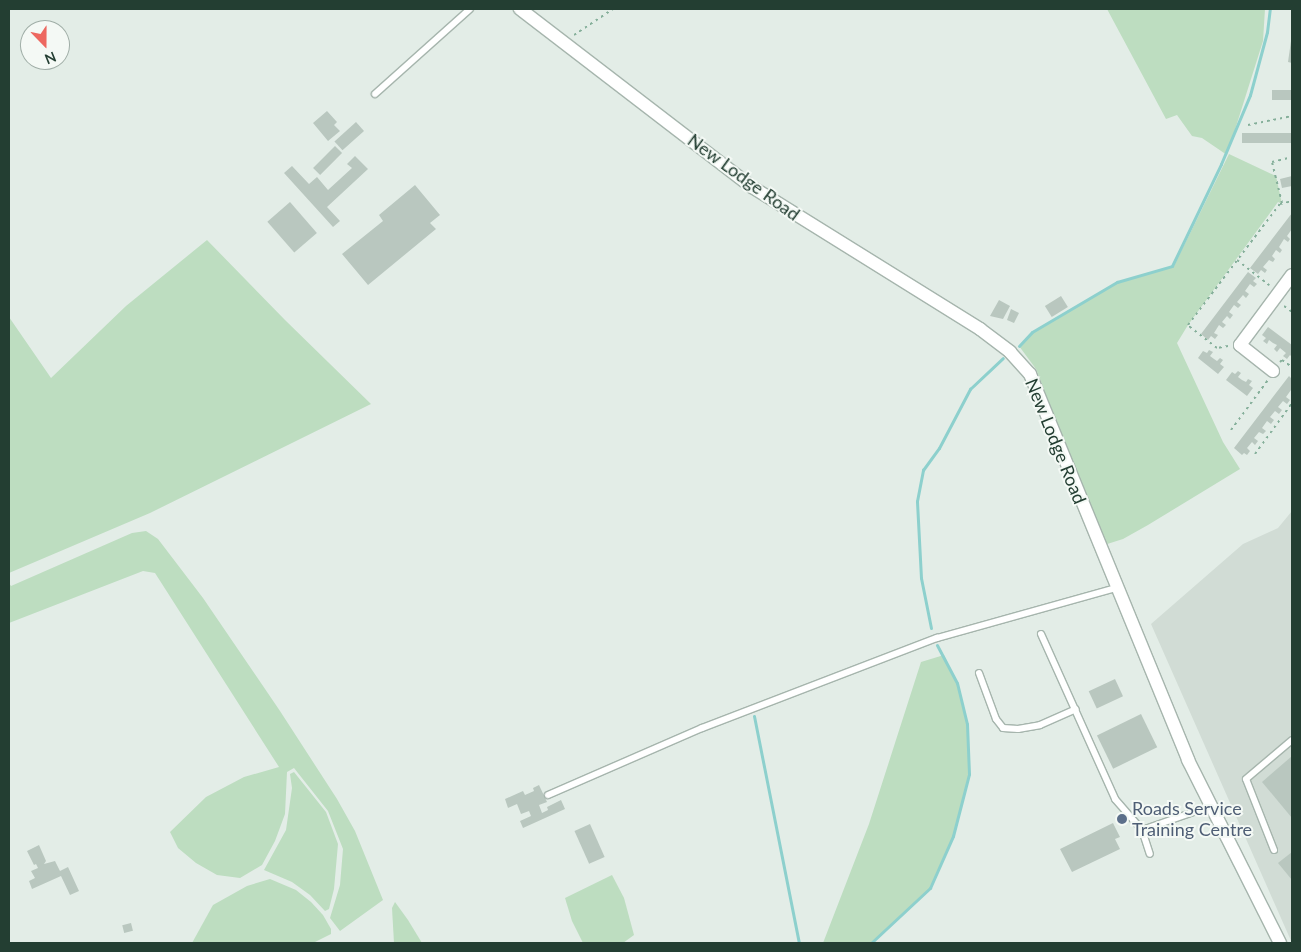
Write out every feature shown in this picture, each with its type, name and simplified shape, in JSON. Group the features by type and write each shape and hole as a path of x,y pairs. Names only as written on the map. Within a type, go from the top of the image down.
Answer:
{"street":[{"name":"New Lodge Road","path":"520,9 752,187 980,329 1010,352 1030,374 1188,760 1280,943"},
{"path":"1273,371 1240,345 1292,274"}],"lane":[{"path":"375,94 470,9"},
{"path":"548,796 702,728 937,638 1116,588"},
{"path":"1041,634 1115,800 1142,830 1150,854"},
{"path":"979,673 996,719 1003,728 1018,729 1040,725 1076,709"},
{"path":"1274,850 1246,779 1292,740"},
{"path":"1142,830 1211,806"}],"path":[{"path":"564,42 614,9"},
{"path":"1248,125 1292,116"},
{"path":"1282,204 1272,162 1292,158"},
{"path":"1240,345 1217,348 1188,325 1280,204 1292,201"},
{"path":"1238,260 1279,292"},
{"path":"1231,430 1273,371"},
{"path":"1255,454 1292,403"}],"shaded area":[{"path":"1292,511 1292,943 1151,624 1243,544 1278,528"}],"green space":[{"path":"1107,9 1265,9 1263,41 1227,155 1202,138 1192,136 1177,115 1166,119"},
{"path":"1229,154 1276,176 1282,204 1278,202 1188,325 1177,343 1223,442 1240,469 1123,539 1104,545 1036,369 1019,346 1032,332 1117,282 1173,268"},
{"path":"207,240 371,404 150,513 9,573 9,317 51,378 126,306"},
{"path":"146,531 158,539 203,598 280,711 337,799 355,831 383,900 340,931 330,918 340,885 343,849 328,811 294,768 287,772 285,814 275,841 262,865 240,878 217,875 196,863 178,848 170,832 206,797 244,777 279,767 155,573 143,571 9,623 9,583 11,586 132,533"},
{"path":"944,655 957,683 967,724 969,774 953,836 930,888 871,943 823,943 869,824 921,662"},
{"path":"294,772 326,812 338,844 334,889 329,909 325,911 310,895 292,882 264,870 286,830 292,788 290,774"},
{"path":"612,875 624,898 634,935 623,943 583,943 572,921 565,898"},
{"path":"270,879 296,890 311,902 323,915 331,929 331,934 313,943 192,943 213,905 247,886"},
{"path":"395,902 422,943 394,943 392,908"}],"building":[{"path":"1292,41 1292,63 1288,62"},
{"path":"1272,90 1292,90 1292,100 1272,100"},
{"path":"327,111 337,122 334,125 340,131 328,141 313,123"},
{"path":"356,122 364,131 342,150 334,141"},
{"path":"1242,133 1292,133 1292,143 1242,143"},
{"path":"335,146 342,153 320,175 313,168"},
{"path":"355,156 368,169 327,207 340,221 333,227 284,173 292,166 309,184 317,177 328,190 352,168 347,164"},
{"path":"1292,176 1292,186 1282,188 1280,179"},
{"path":"415,185 440,215 430,223 436,229 368,285 342,254 383,221 379,215"},
{"path":"290,202 317,233 294,253 267,222"},
{"path":"1292,213 1292,229 1287,236 1290,239 1288,242 1284,239 1279,247 1282,250 1280,253 1276,250 1272,256 1275,259 1273,262 1269,260 1263,267 1267,270 1265,273 1261,270 1258,274 1250,268"},
{"path":"1248,272 1256,278 1253,281 1257,284 1254,287 1250,284 1245,291 1249,294 1246,298 1243,295 1237,302 1241,305 1238,308 1234,305 1229,312 1233,315 1230,319 1227,316 1222,322 1226,325 1223,328 1219,325 1214,333 1218,335 1215,339 1211,336 1208,340 1201,334"},
{"path":"1061,296 1068,307 1052,317 1045,306"},
{"path":"999,300 1010,306 1003,319 990,316"},
{"path":"1011,309 1019,313 1014,323 1007,320"},
{"path":"1268,327 1292,345 1292,357 1290,355 1287,359 1283,356 1286,353 1280,348 1277,352 1274,349 1277,345 1269,340 1267,344 1263,341 1266,338 1262,335"},
{"path":"1209,350 1213,352 1210,356 1214,359 1217,361 1220,358 1223,360 1220,364 1224,367 1218,374 1198,358 1203,351 1207,353"},
{"path":"1238,371 1241,373 1238,377 1242,380 1246,382 1248,379 1252,381 1249,385 1253,388 1247,396 1226,380 1232,372 1235,374"},
{"path":"1289,376 1292,379 1292,391 1286,397 1290,400 1287,404 1283,401 1278,407 1282,410 1279,414 1275,411 1270,417 1274,420 1271,424 1267,421 1262,428 1266,431 1263,434 1259,432 1254,438 1258,441 1255,445 1252,442 1247,448 1250,451 1247,455 1244,453 1242,455 1234,448"},
{"path":"1115,679 1123,696 1097,708 1089,691"},
{"path":"1141,714 1157,747 1113,769 1097,735"},
{"path":"1292,756 1292,818 1262,782"},
{"path":"539,785 547,802 539,805 542,813 548,810 547,807 561,800 565,809 523,828 520,821 531,816 529,811 521,814 517,804 508,808 505,799 523,791 525,795 534,791 533,788"},
{"path":"1113,823 1120,837 1115,839 1120,849 1072,872 1060,849"},
{"path":"590,824 605,857 589,864 574,831"},
{"path":"39,845 46,861 44,864 55,861 60,871 68,867 79,891 70,895 61,876 32,889 29,881 35,878 31,871 38,868 36,864 34,865 27,851"},
{"path":"1292,852 1292,880 1278,863"},
{"path":"131,923 133,931 124,933 122,925"}],"waterway":[{"path":"1019,346 1032,332 1117,282 1172,266 1221,164 1250,95 1267,32 1270,9"},
{"path":"931,628 921,578 917,501 923,470 939,448 970,389 1003,358"},
{"path":"871,943 930,888 953,836 969,774 967,724 957,683 937,645"},
{"path":"754,716 799,943"}],"place":[{"name":"Roads Service Training Centre","path":"1122,819"}]}
